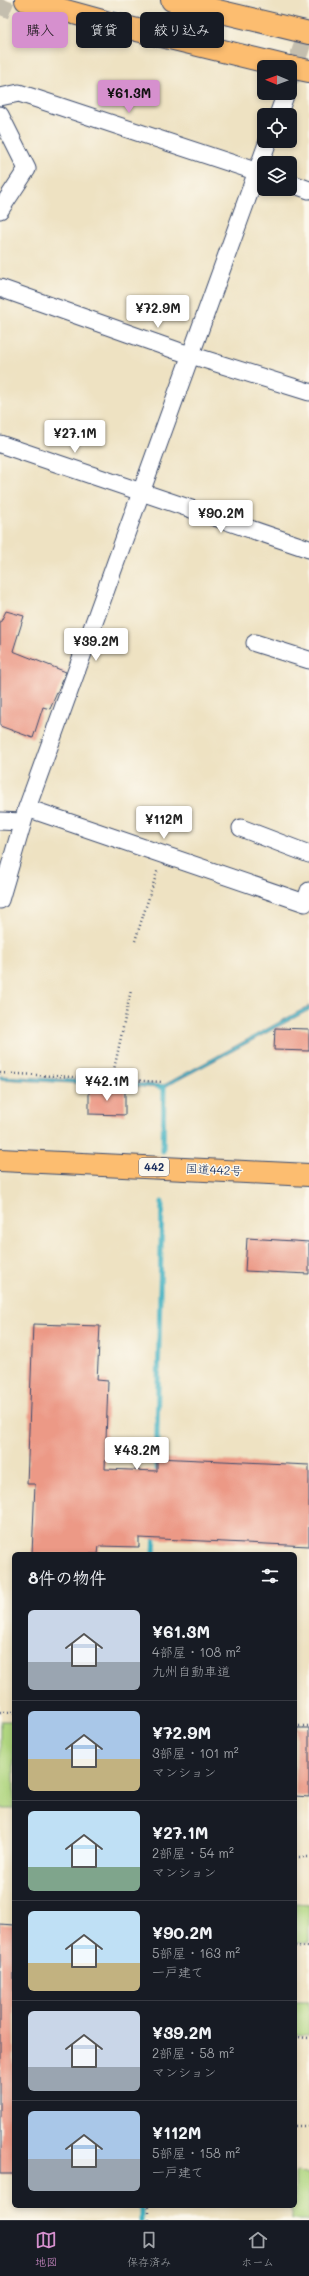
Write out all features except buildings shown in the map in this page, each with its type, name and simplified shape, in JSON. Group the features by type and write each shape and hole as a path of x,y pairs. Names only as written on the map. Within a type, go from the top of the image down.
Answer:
{"highway":[{"path":"26,0 117,25 260,60"},
{"path":"172,0 309,33"},
{"path":"297,69 309,71"},
{"name":"国道442号","path":"0,1160 309,1175"}],"street":[{"path":"0,97 19,93 257,172"},
{"path":"0,115 26,169 0,210"},
{"path":"0,900 25,815 191,353 257,181"},
{"path":"297,186 309,190"},
{"path":"0,288 178,351 191,353 309,392"},
{"path":"0,444 309,549"},
{"path":"255,643 309,660"},
{"path":"0,821 25,815 162,854 308,900"},
{"path":"241,828 309,854"}],"path":[{"path":"135,941 162,854"},
{"path":"112,1079 131,990"},
{"path":"0,1073 163,1082"},
{"path":"0,1712 12,1712"},
{"path":"297,1726 309,1726"},
{"path":"297,1856 309,1857"},
{"path":"297,1946 309,1947"},
{"path":"297,2037 309,2038"},
{"path":"297,2126 309,2126"},
{"path":"149,2208 149,2220"}],"green space":[{"path":"0,1721 12,1721 12,1809 0,1809"},
{"path":"297,1904 309,1905 309,1943 297,1943"},
{"path":"297,2002 309,2002 309,2035 297,2034"},
{"path":"297,2173 309,2174 309,2220 291,2220 291,2208 297,2208"}],"water":[{"path":"309,1006 309,1010 163,1088 0,1079 0,1076 164,1085"}],"waterway":[{"path":"159,1087 164,1087 163,1151"},
{"path":"156,1477 162,1202"},
{"path":"154,1552 155,1533"},
{"path":"141,2208 141,2220"}],"tunnel":[{"path":"0,15 6,0"},
{"path":"297,60 309,25"}]}
